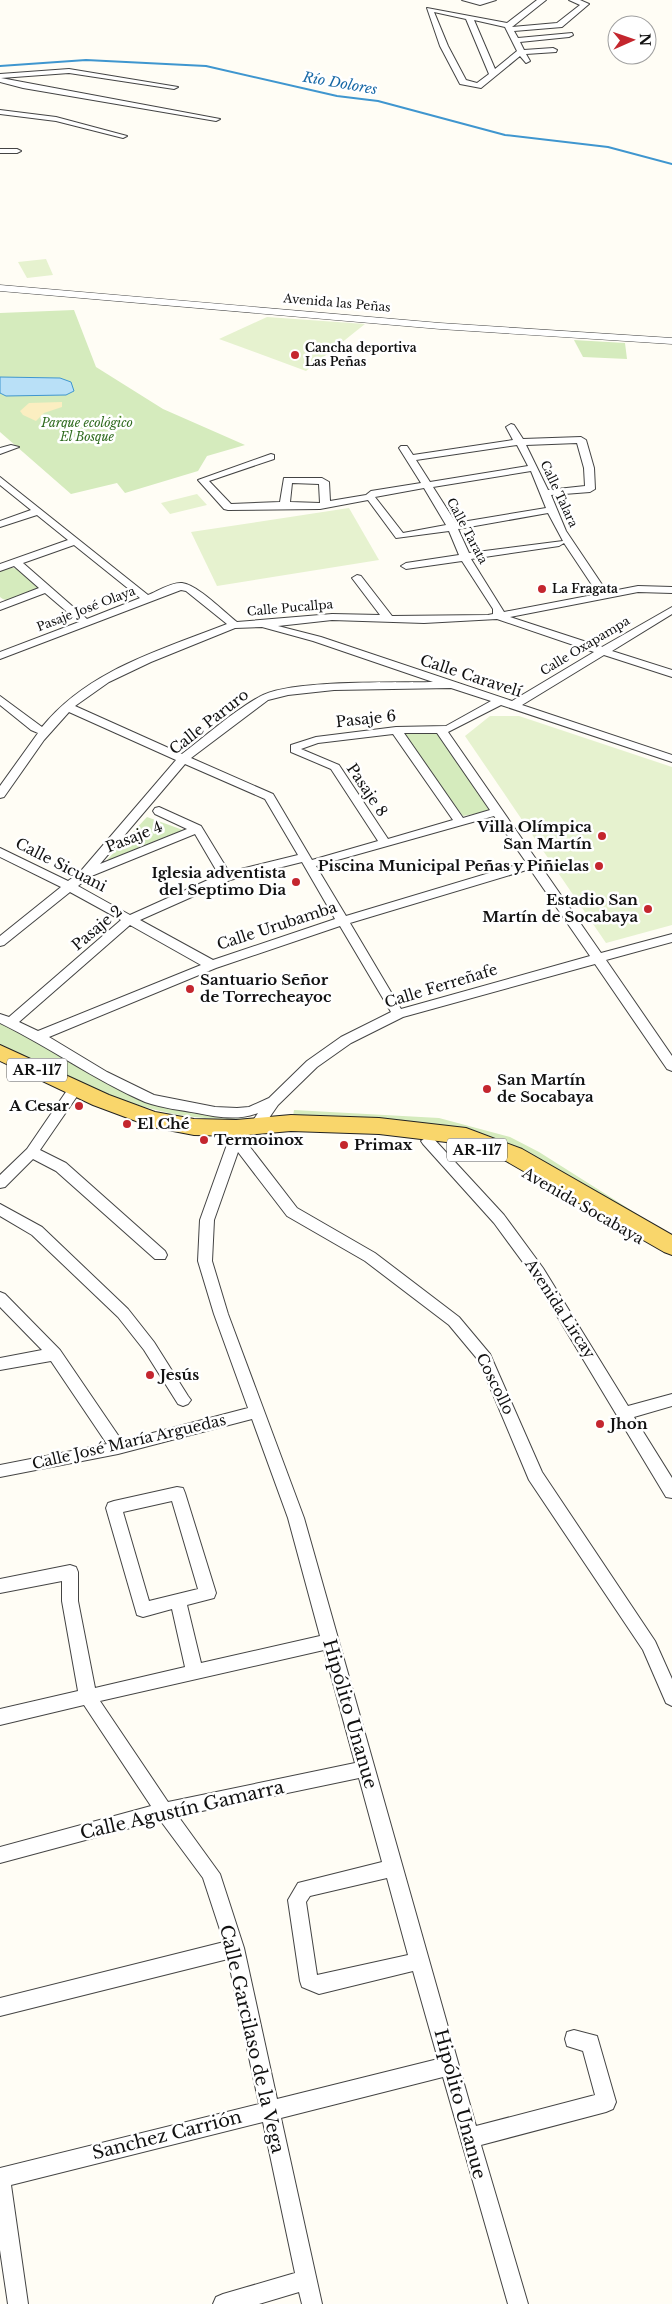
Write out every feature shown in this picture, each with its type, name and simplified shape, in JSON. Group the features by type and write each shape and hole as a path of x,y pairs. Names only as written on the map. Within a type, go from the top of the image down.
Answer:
{"main road":[{"name":"Avenida Socabaya","path":"0,1052 75,1089 152,1119 194,1127 242,1132 274,1131 378,1135 456,1144 480,1151 512,1164 672,1258"},
{"name":"Avenida Socabaya","path":"242,1132 291,1123 379,1126 466,1136 514,1155 672,1246"}],"street":[{"path":"466,0 480,3 492,0"},
{"path":"509,27 542,0"},
{"path":"553,50 521,52 478,86 463,82 444,46 429,9 509,27 559,25 585,4 573,0"},
{"path":"469,17 493,74"},
{"path":"509,27 526,61"},
{"path":"515,40 569,35"},
{"path":"0,76 69,71 174,87"},
{"path":"0,80 23,86 216,119"},
{"path":"0,112 56,119 123,136"},
{"path":"0,151 17,151"},
{"name":"Avenida las Peñas","path":"0,288 440,326 672,341"},
{"name":"Calle Talara","path":"511,427 534,468 550,510 561,531 604,595"},
{"path":"410,458 520,442 581,440 589,468 590,489 544,493"},
{"path":"0,451 14,447"},
{"name":"Calle Tarata","path":"404,448 453,527 466,557 498,609 499,616"},
{"path":"272,457 204,480 228,507 325,505 370,497 371,494 534,468"},
{"path":"0,480 147,599"},
{"path":"285,505 286,480 324,482 325,505"},
{"path":"370,497 383,512 398,536 550,510"},
{"path":"0,524 38,510"},
{"path":"0,568 74,541"},
{"path":"406,566 559,543"},
{"path":"15,562 85,622"},
{"path":"357,578 388,618"},
{"name":"Pasaje José Olaya","path":"0,656 181,586 190,589 234,625"},
{"name":"Calle Pucallpa","path":"0,794 67,707 95,686 128,668 234,625 332,617 449,620 499,616 643,588 672,590"},
{"path":"2,604 47,589"},
{"name":"Calle Oxapampa","path":"512,705 672,610"},
{"path":"499,616 672,674"},
{"name":"Calle Caravelí","path":"260,624 317,639 672,759"},
{"name":"Calle Paruro","path":"0,942 84,875 183,759 264,698 288,692 334,687 449,685"},
{"path":"0,699 35,728 46,732"},
{"path":"500,701 448,729 441,730 597,957 670,1059"},
{"path":"67,707 269,797 345,920 398,1014"},
{"path":"396,730 460,822"},
{"name":"Pasaje 6","path":"295,747 316,740 396,730 441,730"},
{"name":"Pasaje 8","path":"295,747 295,750 301,755 335,767 385,843"},
{"path":"159,811 197,829 203,836 226,877"},
{"name":"Pasaje 2","path":"5,1021 129,920 226,877 308,861 385,843 497,812"},
{"name":"Pasaje 4","path":"84,875 197,829"},
{"name":"Calle Sicuani","path":"0,852 70,887 212,965"},
{"name":"Calle Urubamba","path":"38,1036 212,965 345,920 533,864"},
{"name":"Calle Ferreñafe","path":"242,1132 328,1052 368,1028 398,1014 597,957 672,938"},
{"path":"5,1021 38,1036 97,1072 151,1099 215,1112 237,1113 251,1111 273,1102"},
{"path":"0,1183 32,1152 75,1089"},
{"name":"Hipólito Unanue","path":"242,1132 207,1220 205,1261 221,1314 296,1518 450,2066 468,2138 518,2304"},
{"name":"Coscollo","path":"242,1132 292,1212 370,1257 454,1321 470,1338 484,1358 498,1386 535,1475 649,1646 672,1698"},
{"name":"Avenida Lircay","path":"428,1141 499,1219 538,1272 626,1413 672,1492"},
{"path":"32,1152 60,1167 160,1255"},
{"path":"0,1209 37,1231 123,1313 149,1346 183,1400"},
{"path":"0,1298 55,1354 118,1448"},
{"path":"0,1364 55,1354"},
{"path":"626,1413 672,1400"},
{"name":"Calle José María Arguedas","path":"0,1472 118,1448 258,1411"},
{"path":"177,1493 208,1593 178,1601 143,1610 114,1508 177,1493"},
{"name":"Calle Garcilaso de la Vega","path":"0,1586 70,1572 70,1601 88,1697 164,1811 210,1874 234,1948 312,2304"},
{"path":"178,1601 195,1672"},
{"path":"0,1717 330,1641"},
{"name":"Calle Agustín Gamarra","path":"0,1855 164,1811 365,1769"},
{"path":"393,1868 304,1889 297,1900 309,1981 319,1985 419,1961"},
{"path":"0,2007 234,1948"},
{"path":"468,2138 606,2102 590,2043 574,2039"},
{"name":"Sanchez Carrión","path":"0,2179 269,2109 450,2066"},
{"path":"0,2179 18,2304"},
{"path":"223,2304 307,2280"}],"green space":[{"path":"46,259 53,275 27,278 18,262"},
{"name":"Parque ecológico El Bosque","path":"74,310 96,367 163,409 245,445 207,456 198,471 125,493 117,483 71,494 0,432 0,313"},
{"name":"Cancha deportiva Las Peñas","path":"267,317 365,324 306,371 219,339"},
{"path":"574,340 625,343 627,359 583,357"},
{"path":"197,494 207,505 170,514 161,503"},
{"path":"349,508 379,560 217,586 191,532"},
{"path":"10,567 17,569 39,588 18,599 4,600 0,597 0,571"},
{"name":"Villa Olímpica San Martín","path":"490,716 519,716 672,767 672,925 606,943 465,736"},
{"path":"401,732 437,733 441,735 490,811 463,816"},
{"path":"147,817 183,830 106,861"},
{"path":"0,1020 123,1088 216,1114 248,1118 214,1119 182,1115 119,1099 59,1074 0,1044"},
{"path":"294,1110 439,1118 510,1137 539,1152 672,1236 498,1143 293,1116"}],"sand":[{"path":"62,402 62,407 44,413 36,421 23,415 20,411 29,403"}],"water":[{"path":"0,377 60,378 71,382 74,391 66,395 6,396 0,393"}],"waterway":[{"name":"Río Dolores","path":"0,66 86,60 206,66 337,96 378,101 505,135 608,147 672,164"}],"place":[{"name":"Cancha deportiva Las Peñas","path":"295,355"},
{"name":"La Fragata","path":"542,589"},
{"name":"Villa Olímpica San Martín","path":"602,836"},
{"name":"Piscina Municipal Peñas y Piñielas","path":"599,866"},
{"name":"Iglesia adventista del Septimo Dia","path":"296,882"},
{"name":"Estadio San Martín de Socabaya","path":"648,909"},
{"name":"Santuario Señor de Torrecheayoc","path":"190,989"},
{"name":"San Martín de Socabaya","path":"487,1089"},
{"name":"A Cesar","path":"79,1106"},
{"name":"El Ché","path":"127,1124"},
{"name":"Termoinox","path":"204,1140"},
{"name":"Primax","path":"344,1145"},
{"name":"Jesús","path":"150,1375"},
{"name":"Jhon","path":"600,1424"}]}
